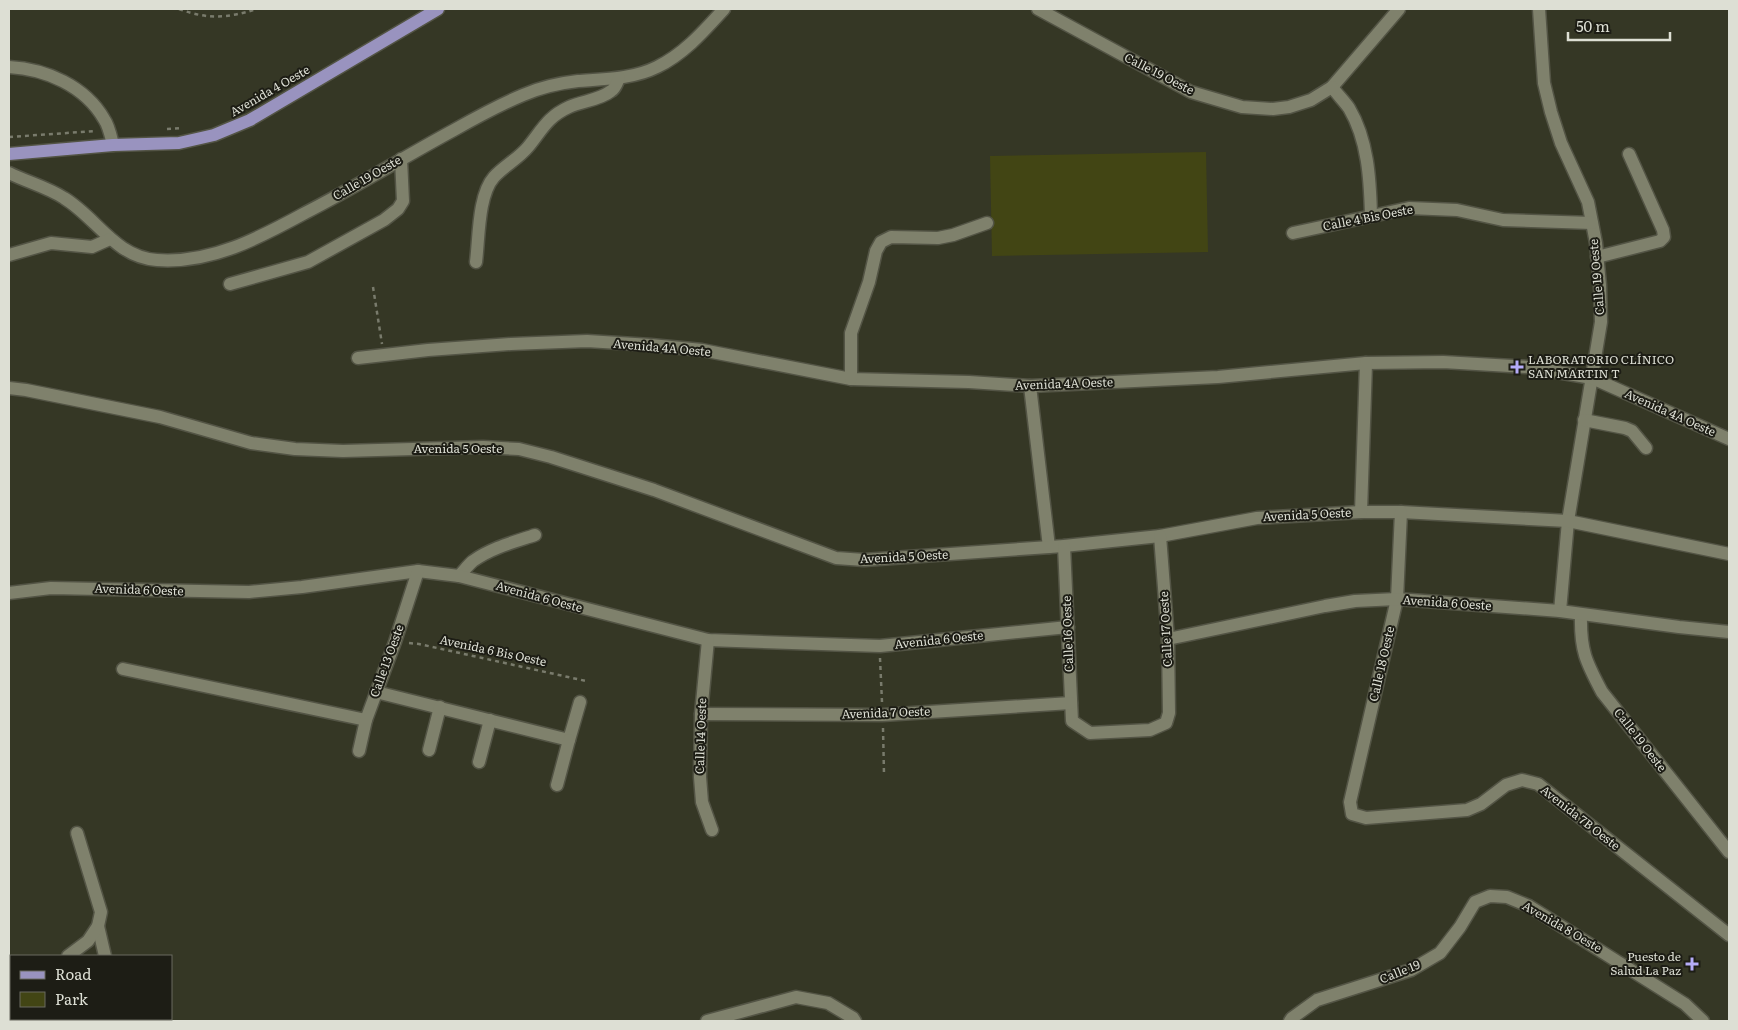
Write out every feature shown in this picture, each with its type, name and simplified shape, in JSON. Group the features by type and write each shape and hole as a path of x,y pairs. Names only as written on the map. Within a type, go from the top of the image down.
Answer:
{"main road":[{"name":"Avenida 4 Oeste","path":"9,154 113,145 179,143 225,132 250,120 438,9"}],"street":[{"name":"Calle 19 Oeste","path":"9,173 64,198 91,219 110,239 128,252 146,259 177,260 206,257 269,232 494,108 525,94 574,82 619,78 646,72 667,62 695,40 724,9"},
{"name":"Calle 19 Oeste","path":"1038,9 1191,92 1234,105 1273,109 1289,107 1311,100 1332,86 1399,9"},
{"name":"Calle 19 Oeste","path":"1539,9 1544,84 1550,112 1561,142 1588,202 1600,285 1601,322 1568,521 1560,611"},
{"path":"9,67 38,71 69,84 92,101 106,121 113,145"},
{"path":"476,262 483,200 494,176 520,157 542,126 554,116 568,108 613,91 619,78"},
{"path":"1332,86 1349,109 1363,143 1370,178 1371,215"},
{"path":"1597,257 1660,241 1664,237 1663,230 1629,154"},
{"path":"230,284 308,262 384,220 398,209 403,201 401,159"},
{"name":"Calle 4 Bis Oeste","path":"1293,232 1409,208 1457,210 1503,220 1592,223"},
{"path":"851,379 851,333 869,282 876,251 881,242 891,238 938,238 953,235 987,223"},
{"path":"9,255 51,243 92,247 110,239"},
{"name":"Avenida 4A Oeste","path":"358,358 510,344 587,341 651,344 702,350 851,379 969,382 1030,386 1218,377 1366,363 1443,362 1528,367 1592,378 1729,439"},
{"path":"1361,512 1366,363"},
{"path":"1030,386 1049,547"},
{"name":"Avenida 5 Oeste","path":"9,388 160,417 251,443 295,449 343,451 483,446 519,449 551,457 654,490 836,558 864,560 1064,546 1160,536 1257,518 1361,512 1401,512 1568,521 1729,554"},
{"path":"1584,420 1632,431 1646,448"},
{"name":"Calle 18 Oeste","path":"1352,814 1350,802 1397,599 1401,512"},
{"path":"459,576 472,562 486,554 535,535"},
{"name":"Calle 17 Oeste","path":"1072,721 1090,733 1150,730 1166,723 1169,714 1168,639 1160,536"},
{"name":"Calle 16 Oeste","path":"1064,546 1072,721"},
{"name":"Avenida 6 Oeste","path":"9,593 51,588 249,592 302,587 418,571 459,576 708,640 880,646 1068,627"},
{"name":"Calle 13 Oeste","path":"359,751 366,720 395,642 418,571"},
{"name":"Avenida 6 Oeste","path":"1168,639 1325,606 1355,601 1397,599 1560,611 1729,632"},
{"name":"Calle 19 Oeste","path":"1581,615 1580,636 1586,662 1602,692 1729,852"},
{"name":"Calle 14 Oeste","path":"708,640 701,714 700,777 702,802 712,830"},
{"path":"123,669 366,720"},
{"path":"376,692 569,740"},
{"path":"557,785 580,702"},
{"name":"Avenida 7 Oeste","path":"701,714 882,714 1071,703"},
{"path":"429,750 440,707"},
{"path":"480,762 490,720"},
{"name":"Avenida 7B Oeste","path":"1352,814 1366,818 1467,810 1481,804 1506,785 1522,780 1538,784 1729,935"},
{"path":"69,955 88,941 98,926 101,912 77,834"},
{"name":"Calle 19","path":"1290,1021 1317,1000 1411,970 1440,953 1476,902 1490,896"},
{"name":"Avenida 8 Oeste","path":"1490,896 1507,897 1530,906 1685,1004 1703,1021"},
{"path":"98,926 105,955"},
{"path":"707,1021 796,998 828,1003 855,1021"}],"path":[{"path":"179,9 214,18 232,16 257,9"},
{"path":"158,129 184,128"},
{"path":"9,137 109,130"},
{"path":"373,287 384,355"},
{"name":"Avenida 6 Bis Oeste","path":"395,642 419,644 586,681"}],"green space":[{"path":"1206,152 1208,252 992,256 990,156"}],"place":[{"name":"LABORATORIO CLÍNICO SAN MARTIN T","path":"1517,367"},
{"name":"Puesto de Salud La Paz","path":"1692,964"}]}
